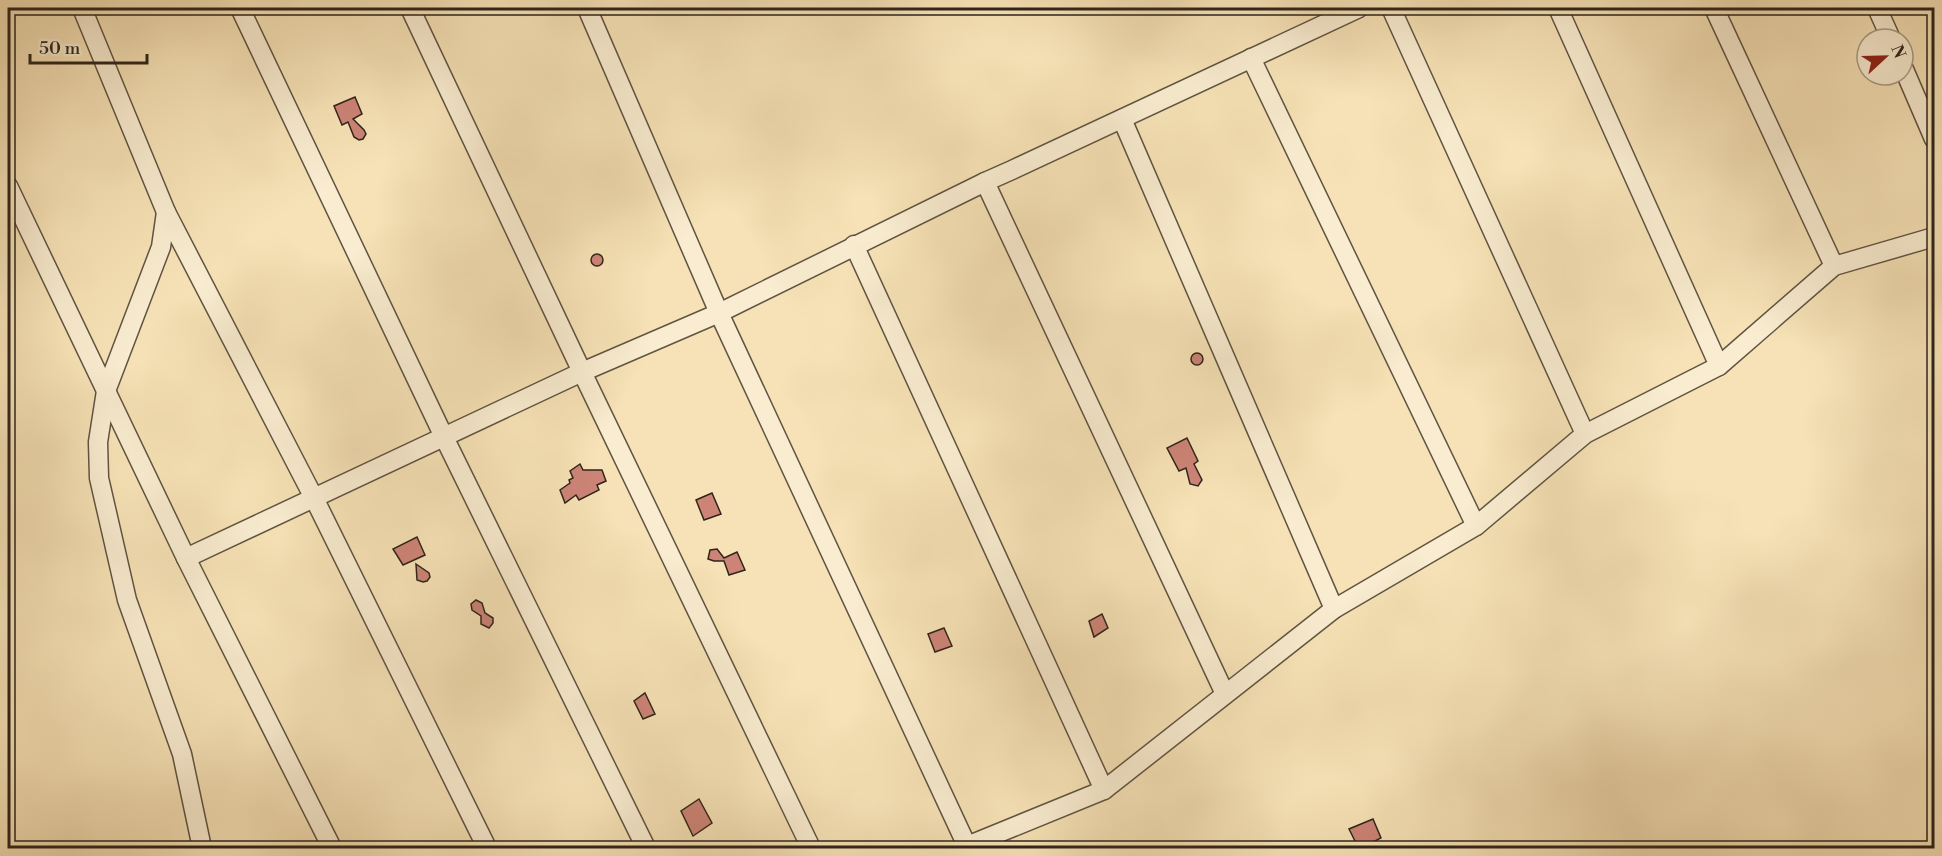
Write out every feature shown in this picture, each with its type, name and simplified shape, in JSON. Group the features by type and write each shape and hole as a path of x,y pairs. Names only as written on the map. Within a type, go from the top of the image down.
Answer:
{"street":[{"path":"82,8 166,212 314,498 487,849"},
{"path":"240,8 444,437 646,849"},
{"path":"410,8 812,849"},
{"path":"586,8 719,313 965,847 1104,790 1334,609 1476,526 1585,434 1719,366 1834,266 1935,237"},
{"path":"186,558 582,372 719,313 984,182 1359,8"},
{"path":"1390,8 1585,434"},
{"path":"1558,8 1719,366"},
{"path":"1714,8 1834,266"},
{"path":"1877,8 1886,27"},
{"path":"1251,58 1476,526"},
{"path":"1912,87 1935,138"},
{"path":"1122,118 1334,609"},
{"path":"984,182 1225,694"},
{"path":"8,186 186,558 332,849"},
{"path":"166,212 161,247 106,391 98,442 99,478 127,600 182,754 202,849"},
{"path":"854,245 1104,790"}],"building":[{"path":"355,97 362,114 353,119 366,134 363,139 359,140 354,137 348,122 342,125 334,106"},
{"path":"599,254 602,255 602,265 595,266 592,265 591,258 592,255"},
{"path":"1199,353 1203,359 1199,365 1195,365 1191,357"},
{"path":"1187,438 1198,461 1194,464 1202,480 1198,486 1190,484 1186,468 1179,471 1167,448"},
{"path":"580,464 583,470 602,470 606,481 597,485 599,490 579,500 576,495 565,503 560,490 573,478 570,471"},
{"path":"712,493 721,514 704,520 696,500"},
{"path":"417,537 425,555 403,565 393,549"},
{"path":"717,549 724,558 737,552 745,570 729,575 724,561 708,559 710,550"},
{"path":"416,564 429,573 430,577 427,581 417,580"},
{"path":"476,600 482,603 485,613 493,618 493,623 489,628 481,624 481,616 472,610 471,604"},
{"path":"1102,614 1108,628 1094,637 1089,621"},
{"path":"944,628 952,646 935,652 928,634"},
{"path":"645,693 655,714 643,719 634,701"},
{"path":"699,799 712,823 693,836 681,811"},
{"path":"1373,819 1381,838 1359,849 1349,829"}]}
